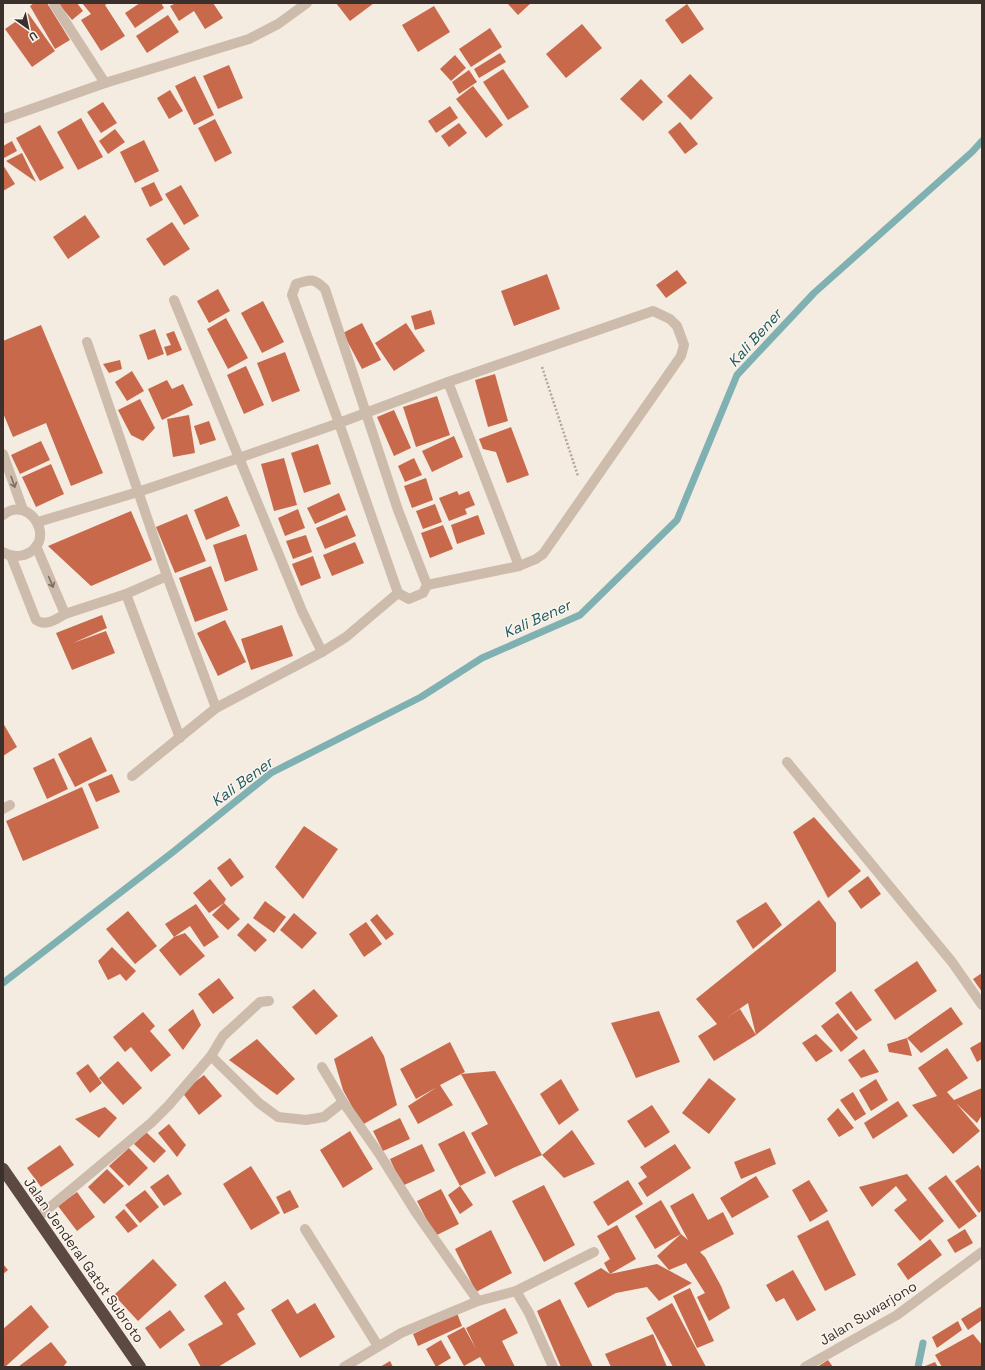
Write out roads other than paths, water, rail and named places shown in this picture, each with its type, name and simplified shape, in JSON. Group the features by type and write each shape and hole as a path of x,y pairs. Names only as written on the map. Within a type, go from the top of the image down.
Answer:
{"highway":[{"name":"Jalan Jenderal Gatot Subroto","path":"3,1169 140,1367"}],"street":[{"path":"3,118 105,83 249,39 278,24 307,3"},
{"path":"54,4 105,83"},
{"path":"306,280 317,281 325,289 398,510 427,585 423,593 409,598 398,593 339,423 292,295 296,284 306,280"},
{"path":"174,300 302,611 322,652"},
{"path":"38,522 138,492 239,458 339,423 448,382 653,311 670,319 677,326 684,345 681,356 540,557 519,566 427,585"},
{"path":"87,342 167,576 216,708"},
{"path":"448,382 519,566"},
{"path":"3,454 22,510"},
{"path":"3,515 13,510 22,510 30,514 38,522 40,538 36,546 29,553 20,556 7,554"},
{"path":"36,546 65,614"},
{"path":"7,554 36,620 43,623 52,622 65,614 126,594 167,576"},
{"path":"132,776 216,708 322,652 346,637 398,593"},
{"path":"126,594 180,738"},
{"path":"787,762 952,962 982,1005"},
{"path":"37,1218 151,1123 170,1105 211,1056 223,1036 260,1002 268,1001"},
{"path":"211,1056 259,1103 278,1117 306,1120 324,1117 343,1102"},
{"path":"322,1067 343,1102 373,1144 417,1214 478,1302"},
{"path":"305,1229 378,1346"},
{"path":"344,1367 401,1332 478,1302 516,1291 594,1252"},
{"name":"Jalan Suwarjono","path":"805,1367 897,1315 982,1252"},
{"path":"516,1291 529,1313 554,1367"}],"waterway":[{"name":"Kali Bener","path":"3,983 173,852 271,773 421,697 482,658 580,615 677,520 737,375 814,293 972,152 982,141"},
{"path":"918,1367 923,1343"}]}
